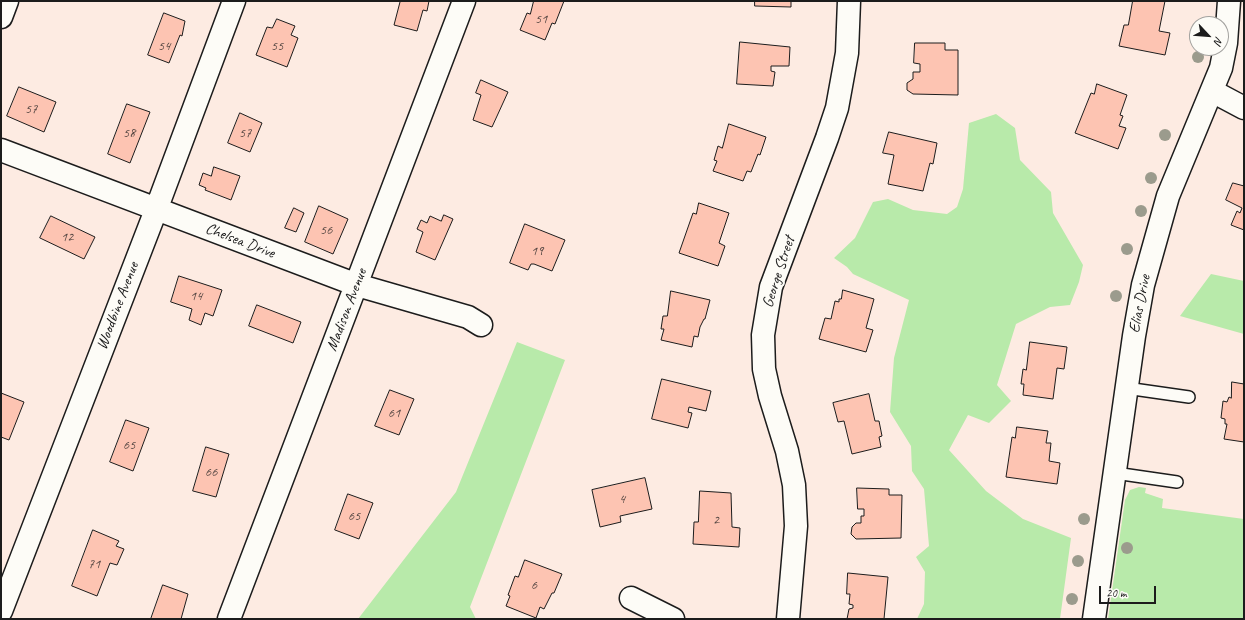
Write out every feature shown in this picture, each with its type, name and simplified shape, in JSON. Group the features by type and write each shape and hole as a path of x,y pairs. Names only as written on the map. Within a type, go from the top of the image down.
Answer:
{"street":[{"path":"1,17 7,1"},
{"name":"Woodbine Avenue","path":"1,611 156,210 234,1"},
{"name":"Madison Avenue","path":"230,619 464,1"},
{"name":"George Street","path":"788,619 796,526 794,492 787,451 770,396 764,369 763,335 771,287 837,108 847,53 848,1"},
{"name":"Elias Drive","path":"1094,619 1138,310 1158,229 1183,157 1221,68 1226,43 1229,1"},
{"path":"1212,91 1244,108"},
{"name":"Chelsea Drive","path":"1,150 357,285 468,317 481,325"},
{"path":"631,598 673,619"}],"lane":[{"path":"1126,388 1189,397"},
{"path":"1114,473 1176,482"}],"green space":[{"path":"996,114 1015,128 1020,160 1051,192 1053,213 1083,265 1079,282 1070,305 1050,307 1016,324 997,385 1011,401 989,423 968,415 949,450 986,491 1023,519 1071,538 1060,619 917,619 924,604 925,572 916,557 929,546 924,489 912,471 911,446 890,412 894,358 909,300 853,274 847,267 834,258 855,238 873,202 888,199 913,210 947,214 957,207 963,189 969,123"},
{"path":"1211,274 1244,281 1244,334 1180,316"},
{"path":"517,342 565,360 470,607 476,619 358,619 456,492"},
{"path":"1139,487 1146,488 1145,493 1163,499 1162,508 1244,519 1244,619 1108,619 1125,500 1130,490"}],"building":[{"path":"429,1 427,11 423,10 417,31 394,25 400,2"},
{"path":"534,1 564,1 555,24 552,23 545,40 520,30 527,13 530,14"},
{"path":"755,1 791,1 791,7 755,6"},
{"path":"1133,1 1165,1 1159,31 1170,33 1165,55 1119,46 1124,25 1128,25"},
{"path":"164,13 185,21 182,36 180,35 169,63 148,55"},
{"path":"277,19 295,26 291,35 298,38 287,67 256,55 267,27 272,28"},
{"path":"740,42 790,47 789,66 771,66 771,71 775,72 773,86 737,84"},
{"path":"915,43 945,43 945,50 958,50 958,95 913,94 907,90 907,83 913,79 913,72 920,72 920,64 914,63"},
{"path":"481,80 508,92 492,127 473,120 481,95 476,93"},
{"path":"1097,84 1127,95 1120,115 1123,116 1119,126 1126,128 1118,149 1075,133 1091,93 1094,94"},
{"path":"19,87 56,102 44,132 7,116"},
{"path":"127,104 150,112 130,163 108,154"},
{"path":"240,113 262,123 250,152 228,143"},
{"path":"729,124 766,137 760,155 758,154 751,172 747,171 743,181 713,171 717,161 714,160 718,146 722,148"},
{"path":"889,132 937,143 933,164 930,163 923,191 888,184 894,155 883,153"},
{"path":"214,167 240,176 231,200 205,190 206,188 199,185 203,173 211,176"},
{"path":"1233,183 1244,186 1244,230 1231,225 1237,211 1240,213 1242,208 1226,200"},
{"path":"699,203 729,213 719,243 725,246 718,266 679,253 693,213 696,214"},
{"path":"319,206 348,219 333,254 305,242"},
{"path":"294,208 304,213 296,232 285,228"},
{"path":"444,215 453,219 435,260 416,252 423,232 417,229 421,220 427,223 430,216 441,221"},
{"path":"51,216 95,237 84,259 40,238"},
{"path":"525,224 565,240 552,271 534,264 531,264 528,270 510,263"},
{"path":"179,276 222,290 213,316 205,313 201,325 189,320 192,309 171,302"},
{"path":"843,290 874,299 866,328 873,330 866,352 819,339 825,318 831,319 835,301 839,302"},
{"path":"671,291 710,300 705,319 700,327 698,337 694,336 692,347 661,340 664,329 661,329 663,316 667,316"},
{"path":"257,305 301,322 293,343 249,326"},
{"path":"1030,342 1067,347 1064,369 1057,368 1053,399 1023,395 1024,384 1021,384 1023,369 1026,370"},
{"path":"662,379 711,391 706,411 689,407 688,412 692,413 688,428 652,419"},
{"path":"1232,382 1244,384 1244,442 1224,439 1227,424 1225,424 1225,419 1221,418 1223,401 1227,402 1229,397 1231,398"},
{"path":"390,390 414,399 399,435 375,426"},
{"path":"1,393 24,402 9,440 1,437"},
{"path":"869,394 875,421 879,421 882,436 879,437 881,447 852,454 844,421 838,422 833,403"},
{"path":"126,420 149,428 133,471 110,462"},
{"path":"1017,427 1048,431 1046,443 1051,443 1049,461 1060,463 1057,484 1006,477 1012,437 1015,438"},
{"path":"206,447 229,454 216,497 193,491"},
{"path":"645,478 652,509 620,516 621,522 600,527 592,490"},
{"path":"857,488 889,489 889,495 902,495 901,538 856,539 851,534 852,527 856,523 861,523 861,516 864,516 864,509 858,509"},
{"path":"700,491 731,493 732,527 740,528 739,547 693,544 694,522 698,522"},
{"path":"348,494 373,503 359,539 335,530"},
{"path":"93,530 119,541 116,546 124,549 117,565 110,563 97,596 72,586"},
{"path":"525,560 562,574 554,593 552,593 544,609 540,607 536,618 506,606 510,596 508,595 515,576 518,577"},
{"path":"848,573 888,577 884,619 847,619 849,609 853,608 853,605 849,604 850,594 847,594"},
{"path":"163,585 188,594 181,619 151,619"}]}
